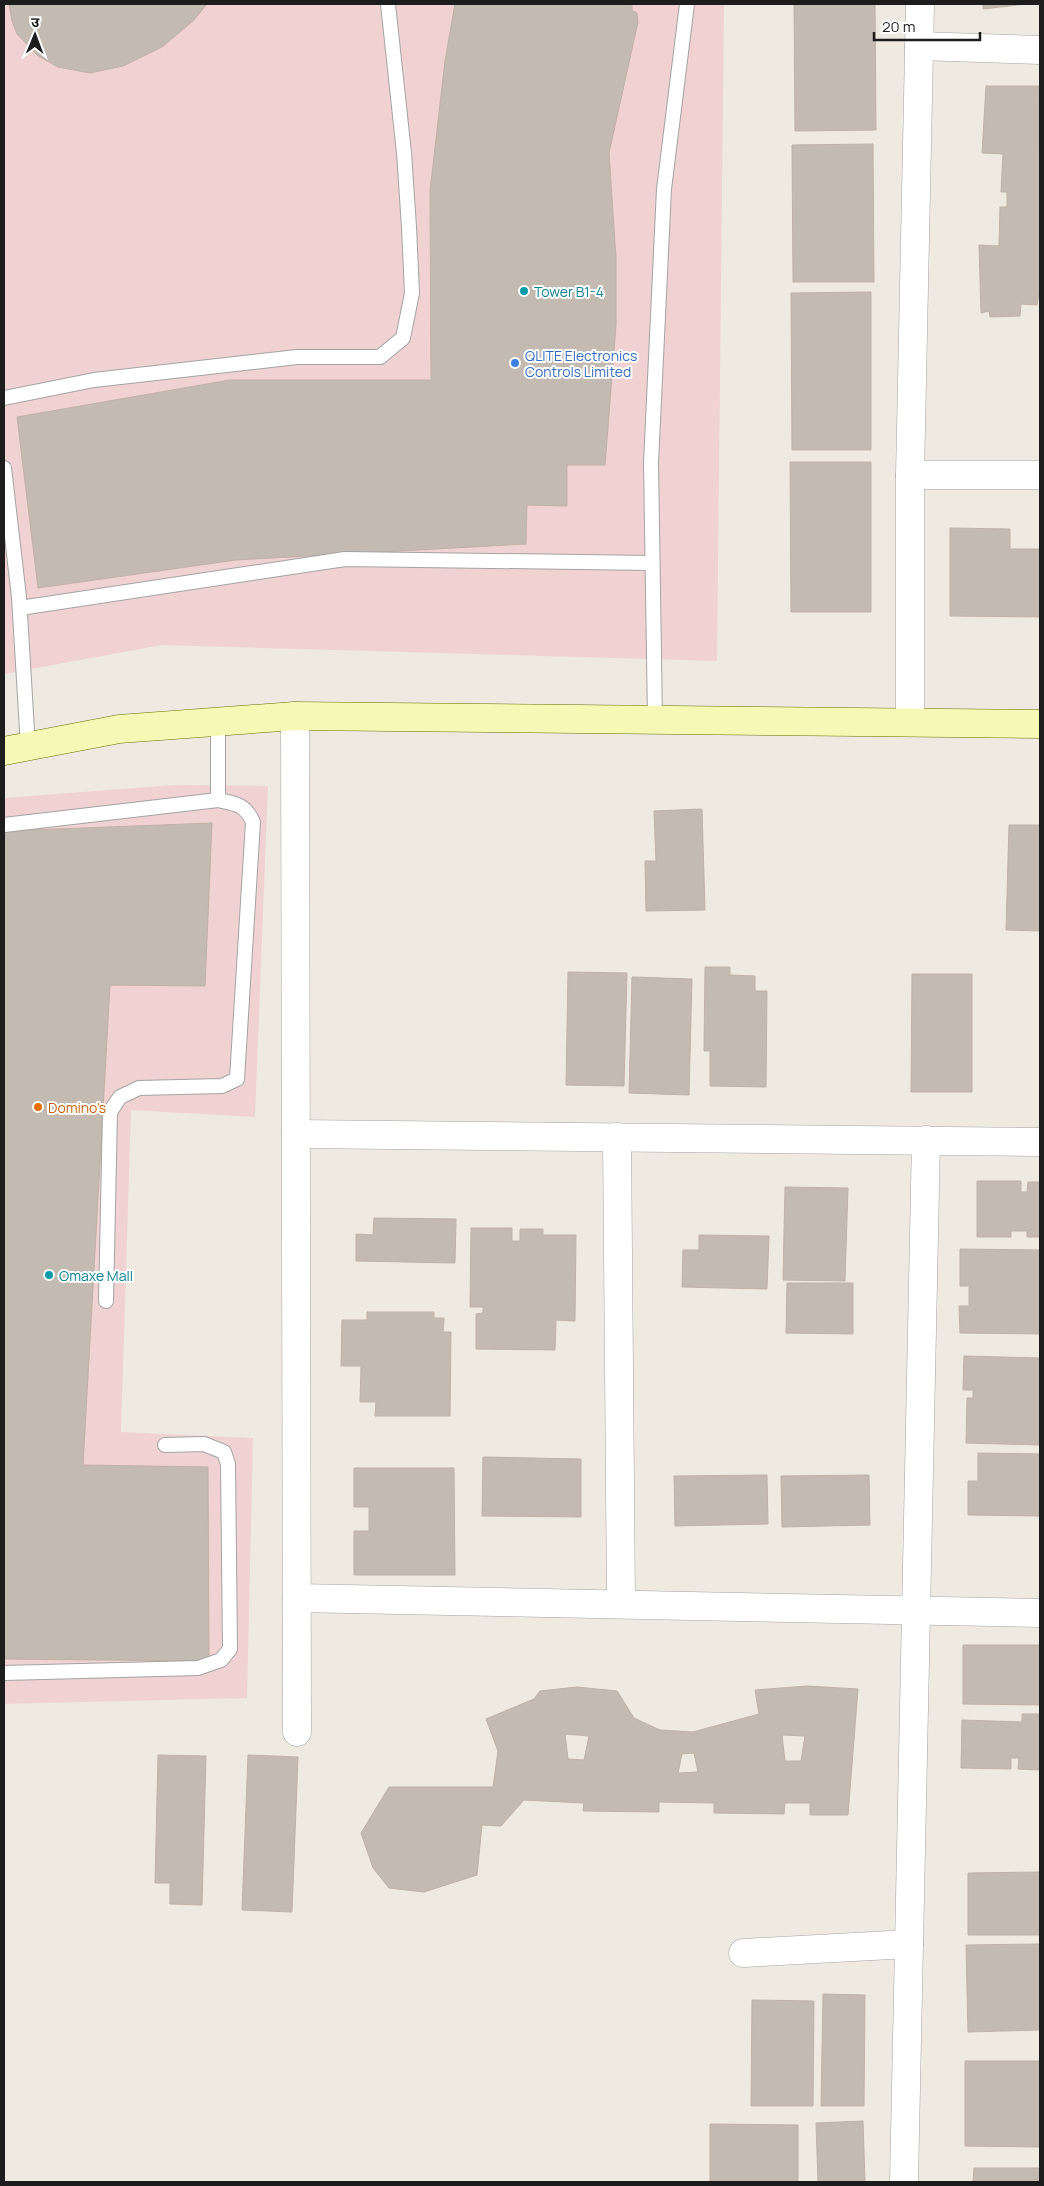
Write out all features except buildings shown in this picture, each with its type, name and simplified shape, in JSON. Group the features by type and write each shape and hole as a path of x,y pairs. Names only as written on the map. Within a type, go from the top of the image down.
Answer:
{"street":[{"path":"910,722 910,475 920,4"},
{"path":"919,46 1040,50"},
{"path":"910,475 1040,475"},
{"path":"16,749 119,729 295,716 1040,724"},
{"path":"295,716 297,1732"},
{"path":"296,1134 1040,1142"},
{"path":"617,1137 621,1604"},
{"path":"904,2182 926,1140"},
{"path":"297,1598 1040,1613"},
{"path":"743,1953 909,1944"}],"lane":[{"path":"4,398 94,380 288,358 380,357 404,338 412,293 404,153 388,4"},
{"path":"655,720 651,463 664,190 687,4"},
{"path":"4,468 20,608 16,749"},
{"path":"20,608 345,559 652,564"},
{"path":"218,722 218,800"},
{"path":"4,825 218,800 239,805 248,811 253,822 237,1079 222,1086 139,1088 120,1097 110,1112 106,1301"},
{"path":"4,1673 198,1668 222,1660 230,1649 228,1464 224,1452 204,1444 166,1445"}],"shaded area":[{"path":"4,4 724,4 717,661 162,645 4,674"},
{"name":"Omaxe Mall","path":"174,785 268,786 255,1117 131,1110 121,1432 253,1438 247,1698 4,1704 4,798"}],"place":[{"name":"Tower B1-4","path":"524,291"},
{"name":"QLITE Electronics Controls Limited","path":"515,363"},
{"name":"Domino's","path":"38,1107"},
{"name":"Omaxe Mall","path":"49,1275"}]}
